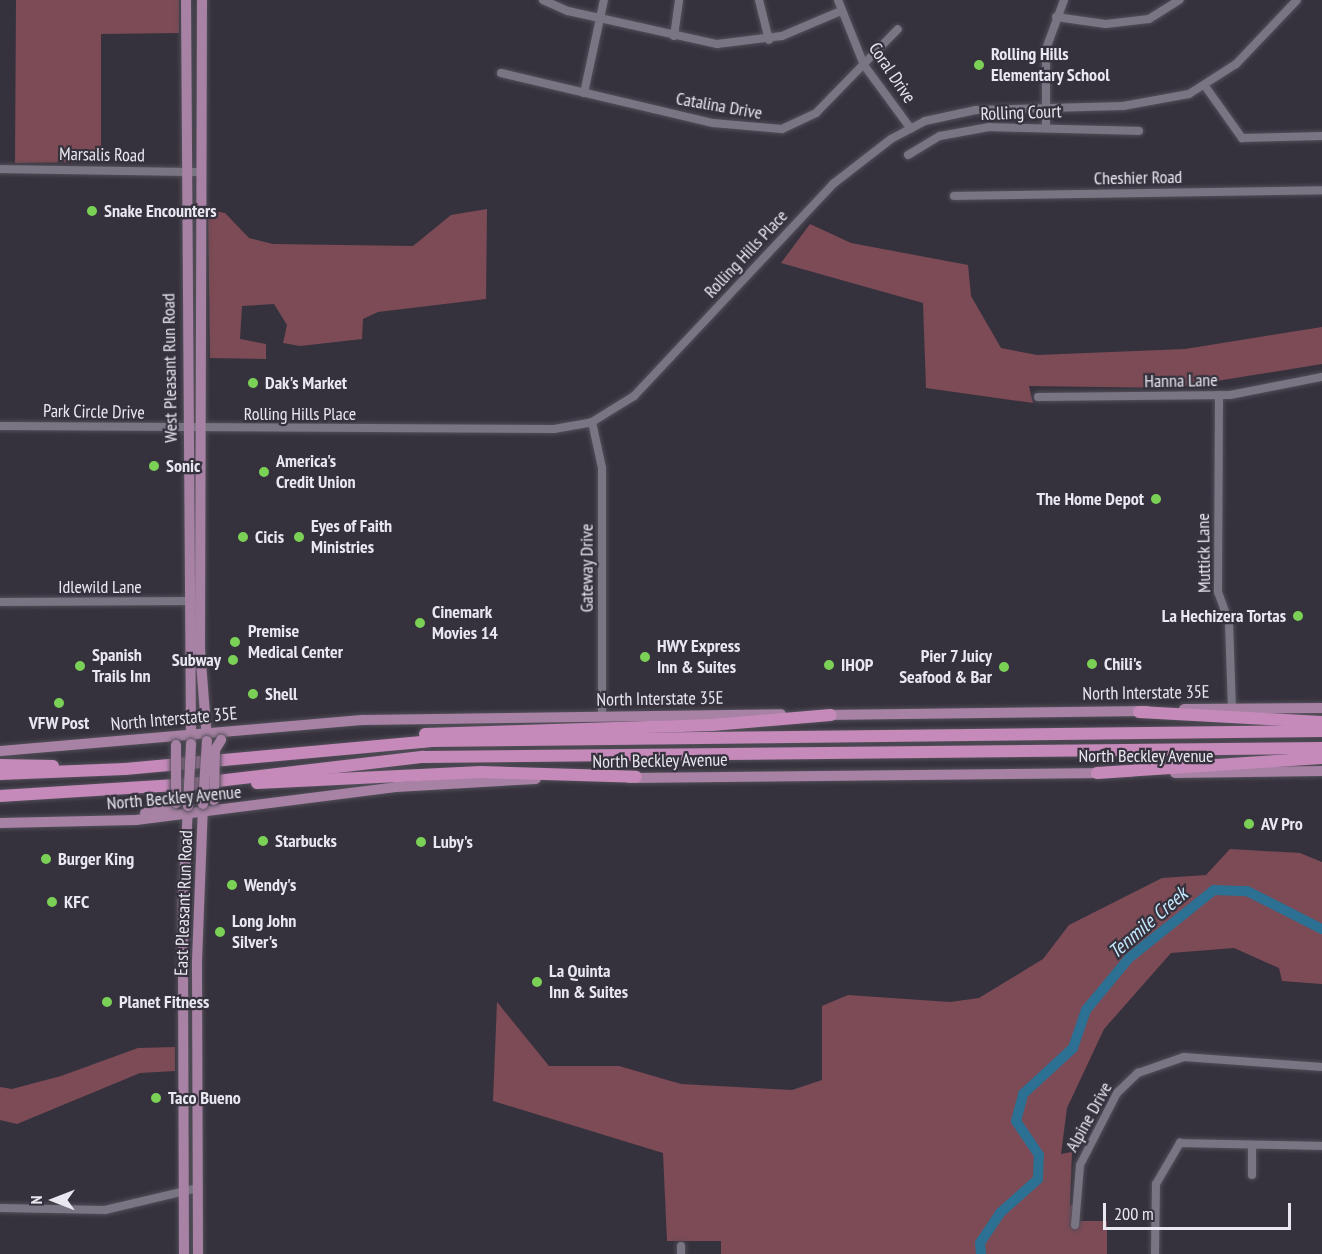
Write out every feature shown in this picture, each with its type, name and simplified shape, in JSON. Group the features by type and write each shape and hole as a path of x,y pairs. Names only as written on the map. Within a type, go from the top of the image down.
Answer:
{"highway":[{"path":"1139,712 1322,722"},
{"path":"0,774 108,770 327,748 451,732 712,725 831,715"},
{"path":"327,748 475,740 1322,731"},
{"path":"0,796 137,789 423,757 1322,748"},
{"path":"1097,773 1322,758"},
{"path":"0,765 108,770"},
{"path":"137,789 163,793 482,772 636,777"}],"main road":[{"name":"West Pleasant Run Road","path":"186,0 187,602 191,740"},
{"name":"West Pleasant Run Road","path":"202,0 201,601 207,737"},
{"path":"186,20 202,20"},
{"name":"North Interstate 35E","path":"0,751 143,738 191,740 271,727 602,716 1139,712 1232,708 1322,708"},
{"path":"231,811 207,806 215,750 221,740 271,727"},
{"name":"East Pleasant Run Road","path":"198,1254 197,974 207,806 207,737"},
{"path":"99,822 170,810 176,803 176,745 143,738"},
{"name":"East Pleasant Run Road","path":"184,1254 183,974 191,740"},
{"name":"North Beckley Avenue","path":"0,823 99,822 188,811 207,806 231,811 396,787 636,777 1322,771"},
{"path":"183,974 197,974"},
{"path":"183,1040 197,1040"},
{"path":"183,1082 197,1081"}],"street":[{"path":"543,0 600,19 717,44 769,40 841,11"},
{"path":"584,93 604,0"},
{"path":"674,36 679,0"},
{"path":"759,0 769,40"},
{"name":"Coral Drive","path":"838,0 864,65 911,129"},
{"path":"1046,127 1046,49 1064,0"},
{"path":"1056,17 1106,24 1149,19 1179,0"},
{"name":"Rolling Hills Place","path":"188,429 554,429 592,422 634,396 833,184 866,155 911,129 950,114 1045,107 1152,103 1205,86 1236,64 1297,0"},
{"name":"Catalina Drive","path":"501,73 713,123 782,129 816,113 898,28"},
{"path":"1205,86 1242,138 1322,136"},
{"name":"Rolling Court","path":"908,155 957,131 1046,127 1139,131"},
{"name":"Marsalis Road","path":"0,169 202,172"},
{"name":"Cheshier Road","path":"954,196 1322,190"},
{"name":"Hanna Lane","path":"1038,398 1219,395 1322,377"},
{"name":"Muttick Lane","path":"1219,395 1218,592 1229,623 1232,708"},
{"name":"Gateway Drive","path":"592,422 602,468 602,716"},
{"name":"Park Circle Drive","path":"0,426 188,429"},
{"name":"Idlewild Lane","path":"0,602 201,601"},
{"name":"Alpine Drive","path":"1075,1225 1080,1165 1117,1093 1138,1073 1184,1057 1322,1067"},
{"path":"1155,1254 1156,1184 1174,1149 1203,1140 1252,1145 1322,1146"},
{"path":"1252,1145 1252,1175"},
{"path":"0,1208 105,1210 198,1188"}],"shaded area":[{"path":"16,0 179,0 179,33 101,34 101,162 15,163"},
{"path":"487,209 486,299 378,312 363,319 362,339 300,346 283,343 287,325 274,304 242,306 240,339 266,344 266,359 210,358 208,210 225,213 249,238 273,244 413,246 451,215"},
{"path":"810,224 851,243 968,265 971,296 1001,348 1037,355 1185,349 1322,327 1322,364 1174,388 1029,386 1033,403 926,388 923,303 781,263"},
{"path":"1230,849 1300,853 1322,862 1322,984 1282,981 1279,968 1234,948 1171,953 1104,1029 1067,1108 1061,1154 1072,1152 1070,1205 1080,1206 1080,1221 1107,1221 1107,1254 721,1254 721,1241 667,1241 663,1153 493,1101 497,1002 549,1066 619,1066 681,1084 792,1090 822,1080 822,1006 848,995 950,1002 979,998 1043,959 1069,925 1162,878 1206,875"},
{"path":"175,1047 175,1071 140,1073 17,1124 0,1120 0,1087 12,1089 61,1076 138,1048"}],"waterway":[{"name":"Tenmile Creek","path":"981,1254 980,1243 1000,1213 1038,1179 1039,1155 1016,1121 1023,1094 1073,1048 1086,1010 1129,958 1214,890 1247,891 1322,929"}],"place":[{"name":"Rolling Hills Elementary School","path":"979,65"},
{"name":"Snake Encounters","path":"92,211"},
{"name":"Dak's Market","path":"253,383"},
{"name":"Sonic","path":"154,466"},
{"name":"America's Credit Union","path":"264,472"},
{"name":"The Home Depot","path":"1156,499"},
{"name":"Cicis","path":"243,537"},
{"name":"Eyes of Faith Ministries","path":"299,537"},
{"name":"La Hechizera Tortas","path":"1298,616"},
{"name":"Cinemark Movies 14","path":"420,623"},
{"name":"Premise Medical Center","path":"235,642"},
{"name":"HWY Express Inn & Suites","path":"645,657"},
{"name":"Subway","path":"233,660"},
{"name":"Chili's","path":"1092,664"},
{"name":"IHOP","path":"829,665"},
{"name":"Spanish Trails Inn","path":"80,666"},
{"name":"Pier 7 Juicy Seafood & Bar","path":"1004,667"},
{"name":"Shell","path":"253,694"},
{"name":"VFW Post","path":"59,703"},
{"name":"AV Pro","path":"1249,824"},
{"name":"Starbucks","path":"263,841"},
{"name":"Luby's","path":"421,842"},
{"name":"Burger King","path":"46,859"},
{"name":"Wendy's","path":"232,885"},
{"name":"KFC","path":"52,902"},
{"name":"Long John Silver's","path":"220,932"},
{"name":"La Quinta Inn & Suites","path":"537,982"},
{"name":"Planet Fitness","path":"107,1002"},
{"name":"Taco Bueno","path":"156,1098"}]}
